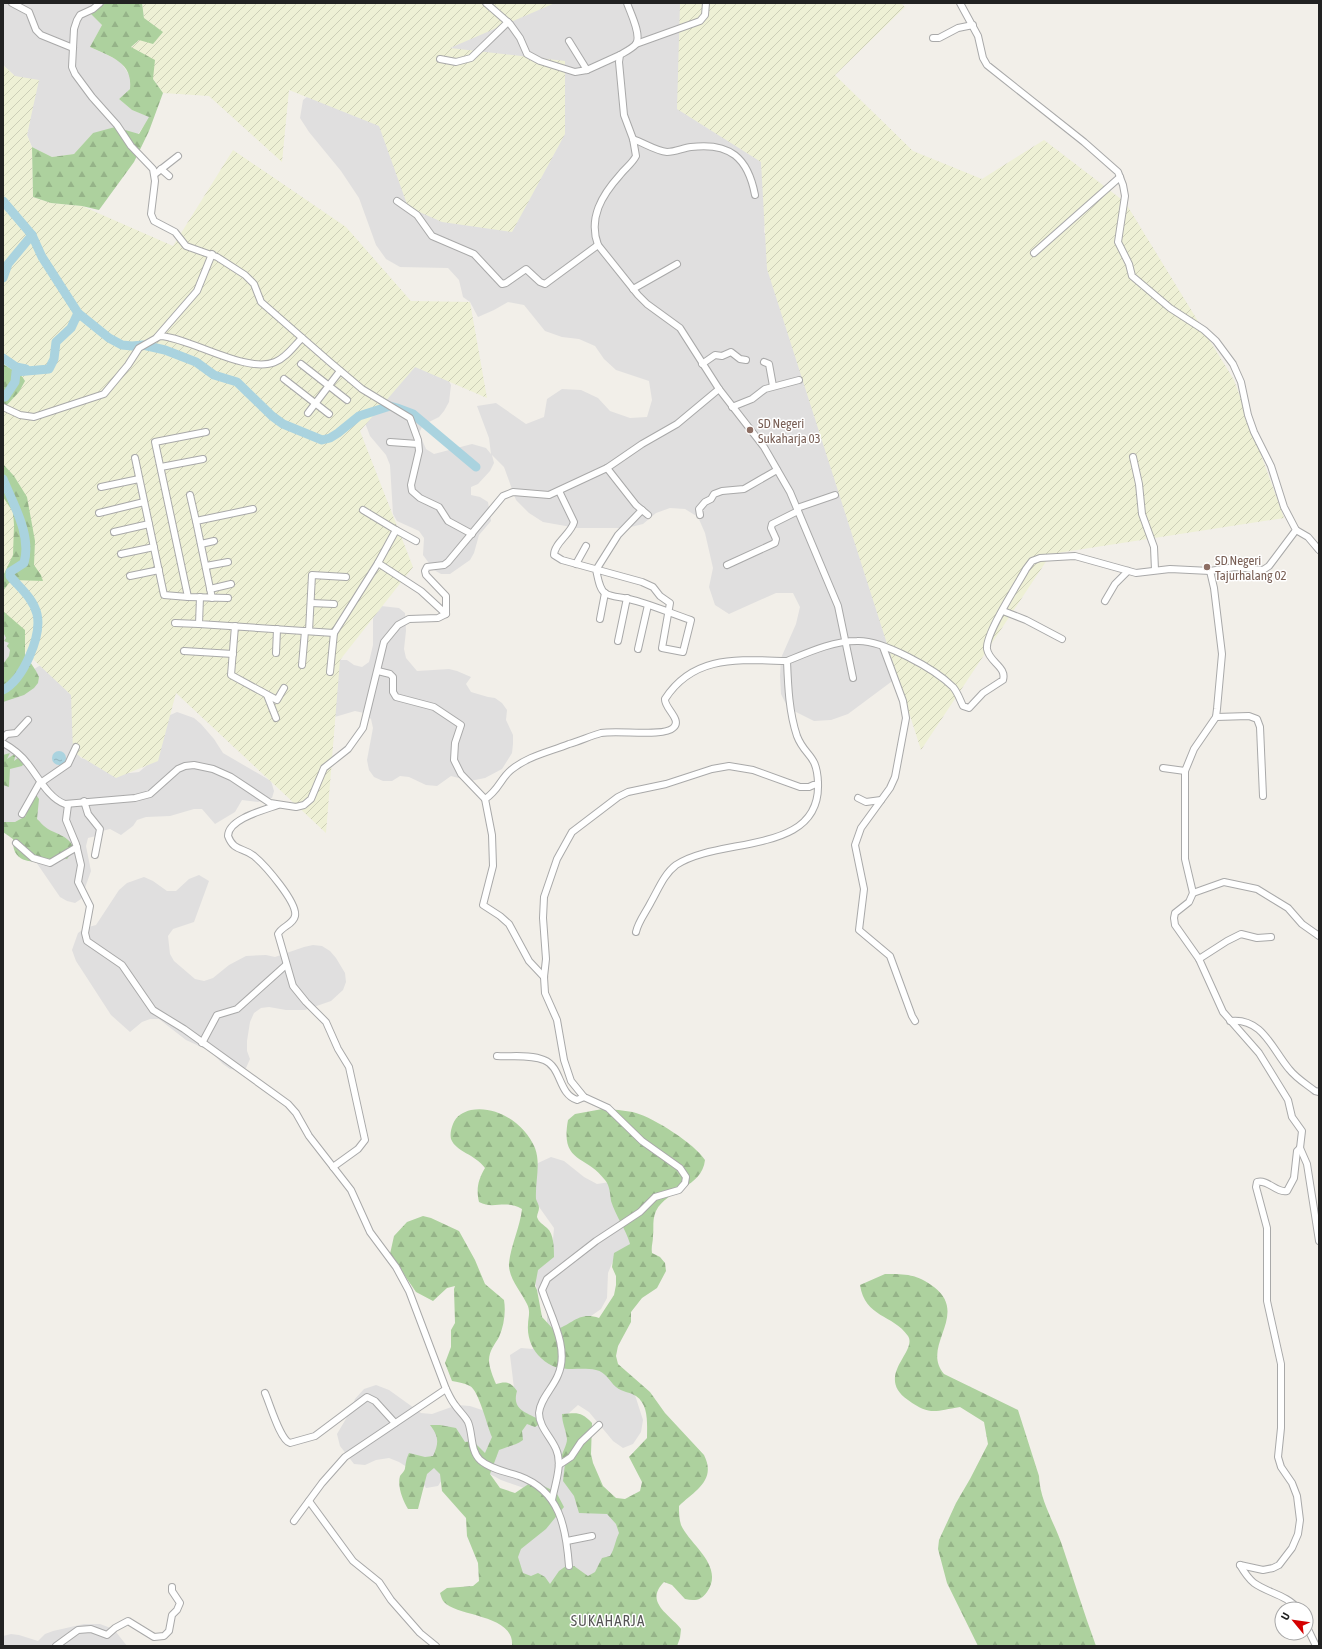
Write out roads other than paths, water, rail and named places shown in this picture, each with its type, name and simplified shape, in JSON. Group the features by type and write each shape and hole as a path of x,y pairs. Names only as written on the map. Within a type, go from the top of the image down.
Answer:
{"street":[{"path":"12,3 28,12 36,30 41,35 73,48"},
{"path":"100,3 78,17 74,29 72,67 75,74 155,174 151,218 175,232 186,246 212,254 230,264 250,280 261,302 340,371 362,389 412,420 418,444 417,463 411,488 414,494 439,507 442,515 448,521 472,534"},
{"path":"486,3 508,22 520,38 524,50 531,57 570,71 587,70 620,55 636,44 700,21 705,15 706,3"},
{"path":"627,3 638,36 636,44"},
{"path":"960,3 973,25 981,43 983,58 988,65 1114,167 1120,177 1125,196 1118,242 1129,264 1132,276 1170,308 1204,330 1216,341 1234,364 1241,382 1250,420 1271,466 1284,507 1296,530 1308,537 1319,550"},
{"path":"440,59 456,62 471,58 508,22"},
{"path":"933,38 939,38 958,28 973,25"},
{"path":"569,41 587,70"},
{"path":"620,55 624,115 633,139 636,156 610,188 597,210 594,230 598,245 647,304 680,328 719,389 764,447 798,510 838,606 854,678"},
{"path":"633,139 666,152 706,146 724,148 744,164 751,178 754,195"},
{"path":"155,174 178,156"},
{"path":"161,170 169,176"},
{"path":"1034,253 1120,177"},
{"path":"397,202 417,215 432,236 474,254 502,284 506,283 526,268 540,282 545,284 598,245"},
{"path":"157,337 196,291 212,254"},
{"path":"633,288 677,264"},
{"path":"4,408 20,415 34,417 104,394 128,365 140,347 157,337 162,336 175,338 240,360 265,365 278,360 302,338"},
{"path":"702,364 715,355 722,356 731,352 740,359 746,360"},
{"path":"764,362 770,364 773,386"},
{"path":"301,364 347,400"},
{"path":"308,414 340,371"},
{"path":"284,379 329,414"},
{"path":"732,407 752,399 765,389 799,380"},
{"path":"446,614 446,596 429,579 425,571 428,566 447,563 498,500 505,495 519,492 549,495 607,468 642,444 677,424 719,389"},
{"path":"188,597 155,442 206,432"},
{"path":"390,442 418,444"},
{"path":"1133,457 1139,484 1142,514 1154,546 1155,570"},
{"path":"135,458 164,595 200,598 228,598"},
{"path":"160,467 203,459"},
{"path":"607,468 642,510 648,515"},
{"path":"700,515 699,509 705,502 712,499 714,494 722,491 744,489 777,470"},
{"path":"101,487 140,479"},
{"path":"559,491 574,522 554,553 558,559 596,570 631,577 653,587 660,596 670,603 669,612 662,648 683,652 691,620 669,612 627,598 605,594"},
{"path":"190,495 212,598"},
{"path":"726,565 775,543 776,539 771,528 772,524 798,510 836,495"},
{"path":"99,512 144,502"},
{"path":"196,521 252,508"},
{"path":"363,510 416,541"},
{"path":"600,619 605,594 601,588 596,570 618,535 642,510"},
{"path":"114,532 149,524"},
{"path":"330,672 334,633 378,563 396,530"},
{"path":"485,799 495,792 510,771 520,763 535,756 596,735 610,732 652,733 673,729 676,724 675,719 666,704 665,699 679,683 703,666 718,662 787,661 815,649 847,641 866,641 906,656 945,681 956,691 963,706 969,708 983,693 1003,680 1004,673 991,657 987,643 990,632 1029,565 1040,558 1075,556 1136,573 1170,569 1210,571 1234,567 1265,570 1296,530"},
{"path":"201,544 214,541"},
{"path":"576,564 586,546"},
{"path":"121,554 154,547"},
{"path":"206,566 228,562"},
{"path":"378,563 421,591 446,614"},
{"path":"130,576 159,570"},
{"path":"1104,601 1115,584 1128,571"},
{"path":"1210,571 1214,588 1222,654 1216,717 1194,749 1184,771 1185,859 1193,893 1189,902 1175,912 1174,920 1179,931 1199,959 1222,1012 1259,1053 1288,1100 1292,1117 1302,1131 1294,1178 1287,1191 1281,1191 1263,1181 1257,1182 1256,1187 1267,1228 1267,1301 1281,1364 1281,1428 1278,1457 1281,1468 1292,1483 1297,1496 1300,1520 1298,1534 1292,1548 1279,1565 1263,1570 1240,1565 1247,1576 1254,1583 1290,1601"},
{"path":"302,665 311,603 312,575 346,577"},
{"path":"210,589 231,584"},
{"path":"199,624 200,598"},
{"path":"618,641 627,598"},
{"path":"311,603 334,604"},
{"path":"638,649 648,605"},
{"path":"1003,611 1026,620 1062,639"},
{"path":"3,743 26,762 57,800 68,805 84,801 129,798 150,794 178,769 185,766 194,765 218,771 239,782 263,799 278,805 296,807 307,803 324,768 348,749 356,739 366,721 378,671 381,647 388,636 398,626 409,619 438,618 446,614"},
{"path":"175,623 334,633"},
{"path":"235,626 231,675 277,700 284,688"},
{"path":"276,653 277,629"},
{"path":"883,647 903,701 906,718 898,768 890,788 861,828 855,845 864,889 859,930 890,956 915,1021"},
{"path":"184,651 233,654"},
{"path":"636,932 659,887 675,866 705,854 750,844 797,828 808,820 814,810 818,798 816,764 798,738 794,724 787,661"},
{"path":"378,671 387,673 393,677 393,692 396,697 434,707 461,724 462,728 454,748 454,760 461,774 485,799 492,836 493,866 483,905 509,924 530,961 544,977"},
{"path":"267,694 276,718"},
{"path":"1216,717 1249,716 1257,719 1260,727 1263,796"},
{"path":"3,738 7,734 16,733 28,720"},
{"path":"22,814 41,782 68,764 76,747"},
{"path":"552,1500 559,1465 556,1448 542,1425 540,1406 558,1376 562,1359 558,1334 542,1290 543,1284 547,1279 596,1241 640,1212 655,1197 679,1190 686,1182 686,1177 680,1168 642,1141 608,1108 584,1097 574,1086 566,1068 557,1020 545,993 544,977 546,959 543,918 544,897 557,859 572,832 618,797 634,790 666,784 712,768 729,766 753,770 800,787 810,787 818,783"},
{"path":"1163,768 1184,771"},
{"path":"858,798 866,802 881,800"},
{"path":"84,801 88,814 100,829 95,855"},
{"path":"68,805 66,820 77,847 81,865 78,882 90,906 85,933 87,941 122,965 153,1010 288,1104 296,1113 309,1136 351,1190 370,1232 396,1267 409,1291 446,1389 454,1404 468,1422 475,1453 481,1460 494,1467 535,1482 552,1500 559,1512 567,1541 569,1566"},
{"path":"278,805 241,819 231,826 228,835 236,848 252,854 260,861 285,892 294,906 294,920 278,934 286,965 296,991 329,1026 338,1049 347,1061 352,1077 356,1103 365,1131 365,1140 358,1149 333,1166"},
{"path":"16,844 33,858 50,863 77,847"},
{"path":"1193,893 1224,882 1258,889 1288,908 1299,922 1319,936"},
{"path":"1199,959 1241,934 1257,938 1271,937"},
{"path":"202,1043 217,1015 236,1009 286,965"},
{"path":"1230,1021 1241,1021 1256,1027 1263,1032 1290,1070 1315,1091 1319,1092"},
{"path":"496,1056 543,1060 554,1069 568,1095 577,1100 584,1097"},
{"path":"1300,1148 1307,1164 1319,1241"},
{"path":"294,1521 308,1501 345,1457 446,1389"},
{"path":"265,1393 282,1435 286,1442 290,1444 316,1436 367,1398 375,1401 395,1423"},
{"path":"559,1465 571,1457 581,1442 599,1425"},
{"path":"308,1501 353,1561 379,1582 391,1600 420,1633 436,1646"},
{"path":"567,1541 592,1536"},
{"path":"56,1646 76,1631 91,1629 107,1635 115,1628 128,1621 132,1622 154,1637 164,1636 169,1631 172,1615 179,1607 180,1603 172,1591 172,1587"}],"water":[{"path":"56,751 62,751 66,755 66,761 62,765 56,765 52,761 52,755"}],"waterway":[{"path":"3,201 32,235 42,257 78,313 109,338 122,345 143,345 165,350 196,362 214,375 237,382 272,416 283,424 322,440 330,438 338,433 359,416 390,406 397,408 413,414 476,467"},
{"path":"3,278 8,264 32,235"},
{"path":"5,397 15,382 16,372 49,369 54,359 56,342 71,328 78,313"},
{"path":"3,358 16,367 26,369"},
{"path":"3,479 16,509 24,531 26,542 24,563 10,572 10,576 26,594 35,608 38,623 34,645 24,667 10,685 3,690"}],"place":[{"name":"SD Negeri Sukaharja 03","path":"750,430"},
{"name":"SD Negeri Tajurhalang 02","path":"1207,567"}],"district":[{"name":"SUKAHARJA","path":"608,1620"}]}
